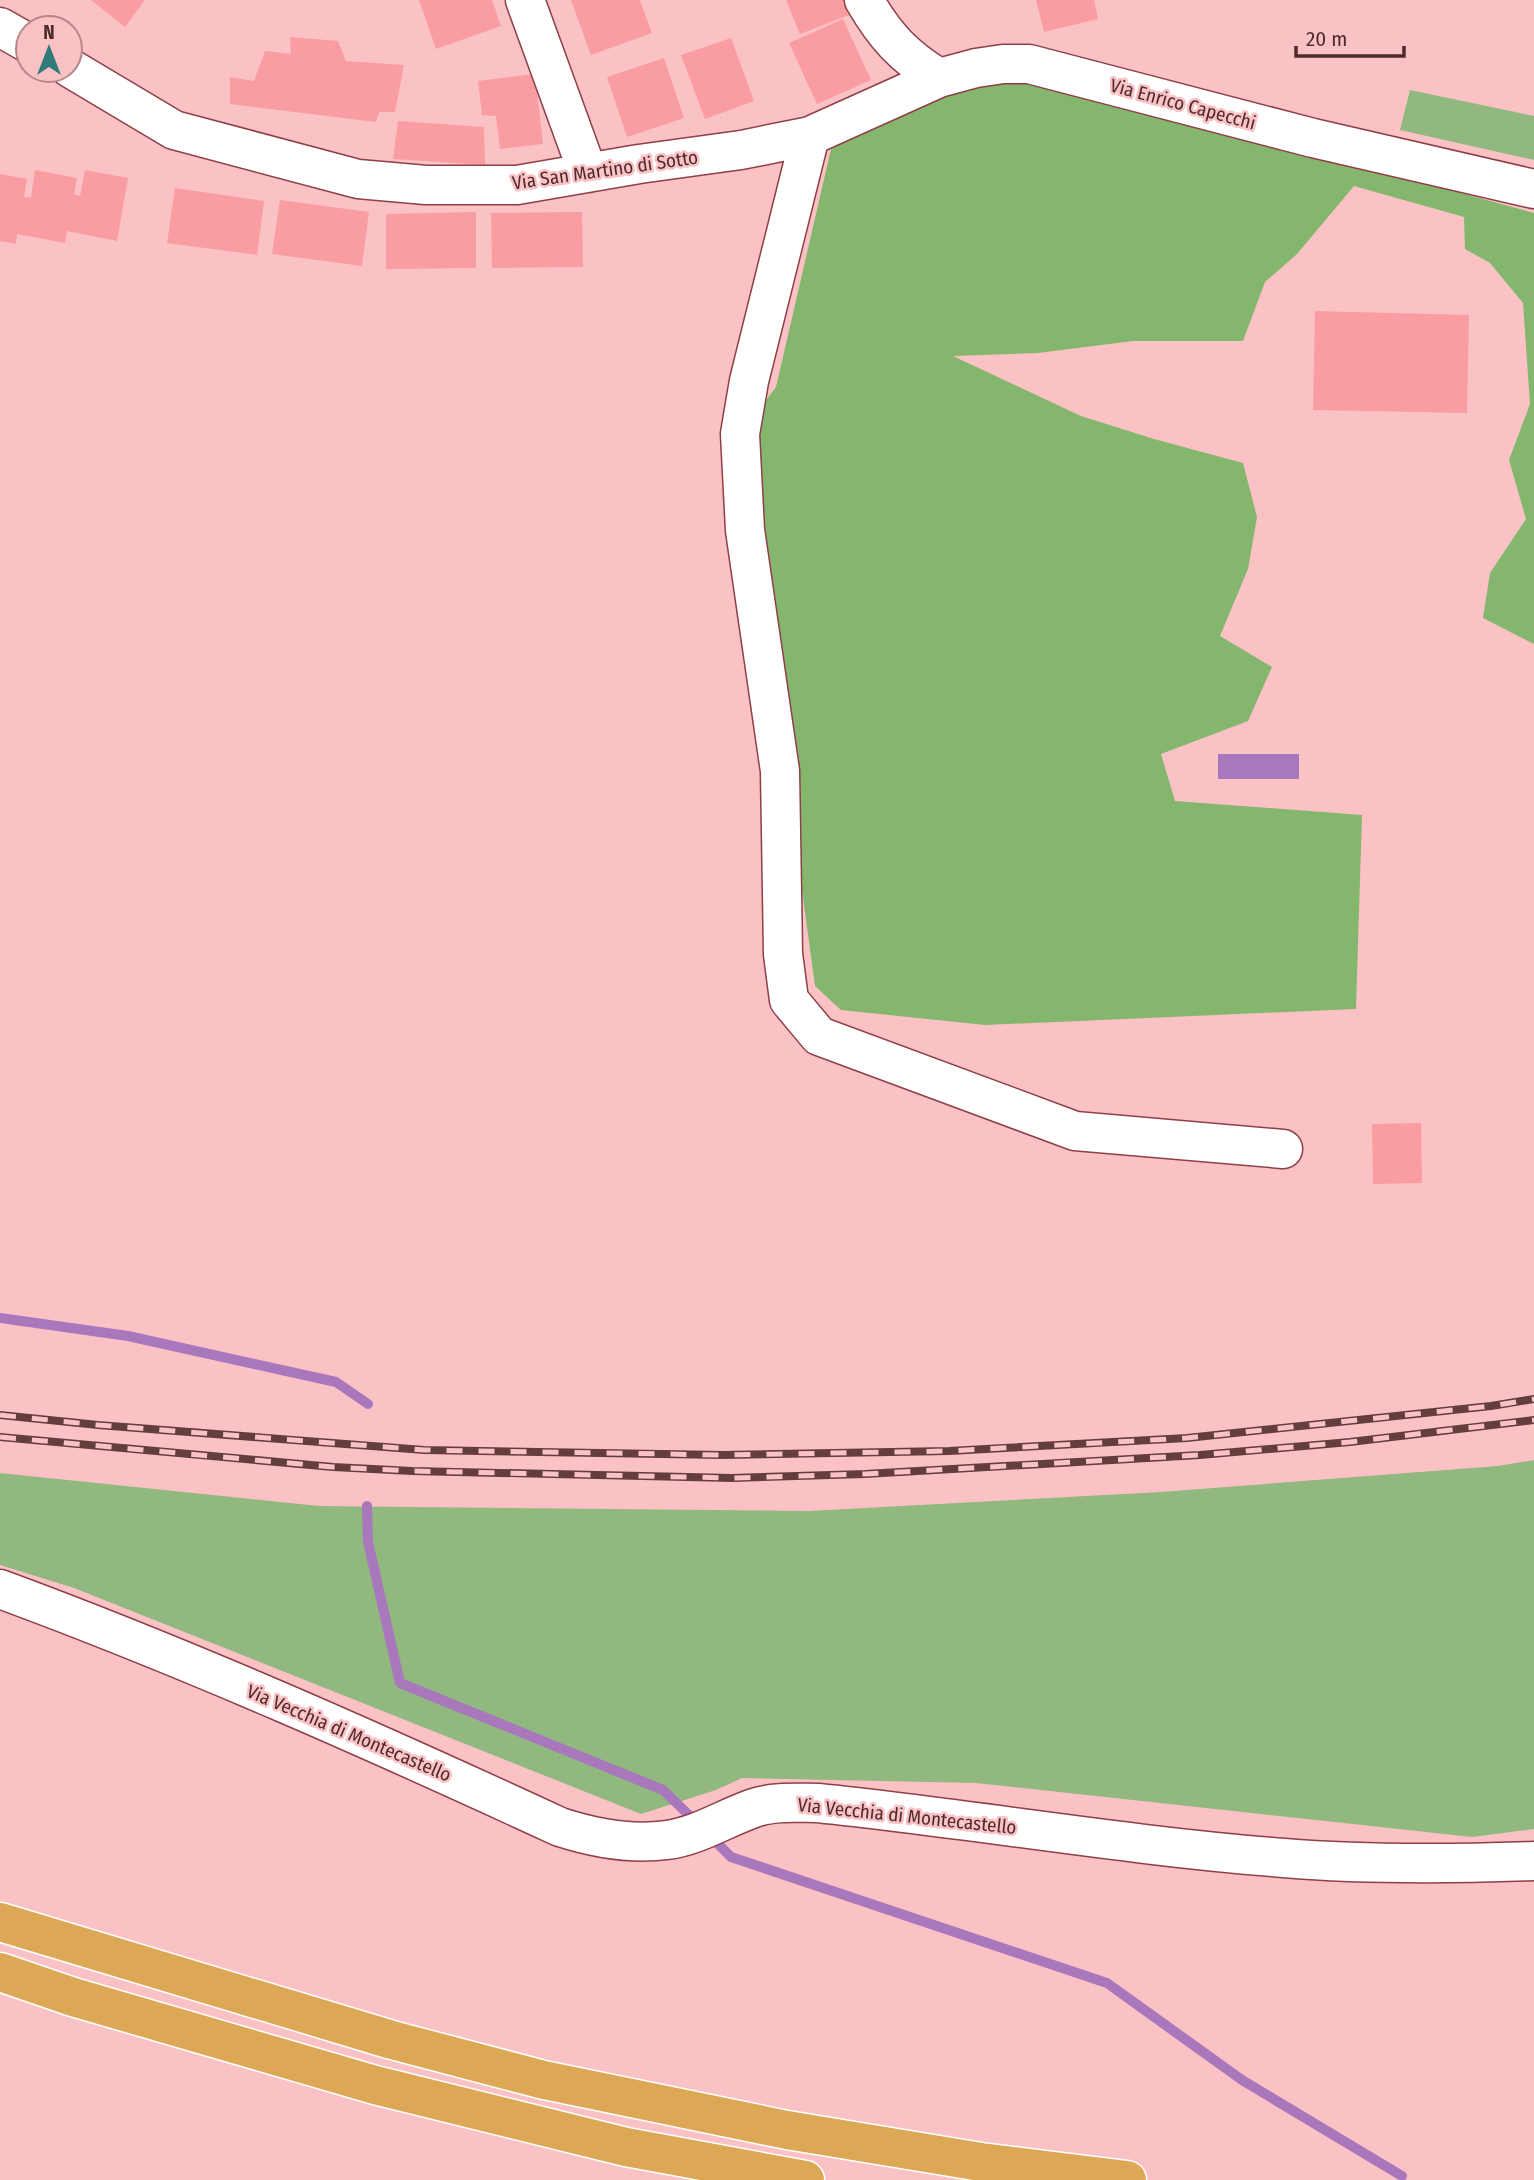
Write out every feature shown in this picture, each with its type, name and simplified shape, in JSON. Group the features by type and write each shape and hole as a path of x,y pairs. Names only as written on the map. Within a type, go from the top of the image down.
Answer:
{"highway":[{"path":"0,1922 392,2040 544,2080 787,2130 981,2162 1127,2180"},
{"path":"0,1972 73,1997 375,2085 626,2147 805,2180"}],"street":[{"path":"525,0 588,173"},
{"path":"864,0 880,26 900,50 939,78"},
{"name":"Via Enrico Capecchi","path":"939,78 976,68 1029,64 1313,138 1534,189"},
{"name":"Via San Martino di Sotto","path":"84,76 174,130 358,179 426,185 517,185 741,150 810,136 939,78"},
{"path":"810,136 749,381 740,434 744,530 780,771 783,954 789,1000 819,1036 1074,1131 1283,1149"},
{"name":"Via Vecchia di Montecastello","path":"0,1589 109,1630 422,1763 583,1835 614,1840 668,1840 688,1835 755,1808 780,1803 818,1803 1200,1851 1286,1858 1378,1863 1534,1861"}],"green space":[{"path":"1029,75 1534,213 1534,644 1483,618 1490,573 1526,519 1509,460 1530,404 1523,303 1490,263 1465,249 1464,217 1354,186 1297,254 1265,282 1243,341 1133,341 1038,353 953,356 1081,416 1243,463 1257,517 1248,569 1220,636 1272,667 1248,721 1161,754 1175,801 1362,815 1356,1009 985,1025 841,1010 815,986 740,434 776,387 831,149 942,89"},
{"path":"1410,90 1534,116 1534,160 1400,130"},
{"path":"1534,1460 1534,1829 1472,1837 976,1783 742,1778 716,1790 641,1814 74,1588 0,1565 0,1473 319,1506 809,1511 1161,1492 1498,1466"}],"shaded area":[{"path":"1218,754 1299,754 1299,779 1218,779"}],"building":[{"path":"91,0 145,0 125,27"},
{"path":"419,0 492,0 501,26 436,49"},
{"path":"571,0 640,0 652,33 591,55"},
{"path":"786,0 858,0 862,10 800,34"},
{"path":"1036,0 1094,0 1098,19 1044,32"},
{"path":"843,19 871,80 817,104 789,43"},
{"path":"290,37 338,41 346,61 404,65 395,112 379,112 376,122 230,104 230,77 254,81 265,51 291,54"},
{"path":"731,38 754,101 705,119 681,55"},
{"path":"664,58 684,118 627,137 607,77"},
{"path":"535,74 543,144 500,149 496,116 482,115 478,81"},
{"path":"398,121 484,127 485,165 393,159"},
{"path":"35,170 77,178 74,194 80,196 85,170 128,178 117,241 67,231 65,243 17,234 16,244 0,241 0,174 27,179 24,197 31,198"},
{"path":"175,188 264,201 257,255 167,243"},
{"path":"280,200 369,212 362,266 272,254"},
{"path":"476,212 476,268 386,269 386,214"},
{"path":"582,212 583,267 492,268 491,213"},
{"path":"1315,311 1469,315 1467,413 1313,410"},
{"path":"1421,1123 1422,1183 1373,1184 1372,1124"}],"waterway":[{"path":"0,1318 128,1336 336,1382 368,1404"},
{"path":"367,1506 368,1542 400,1683 663,1790 697,1823"},
{"path":"708,1834 731,1857 1107,1983 1242,2080 1402,2176"}],"railway":[{"path":"0,1415 424,1450 723,1455 949,1451 1187,1438 1491,1406 1534,1399"},
{"path":"0,1437 333,1467 732,1478 865,1474 1200,1455 1350,1442 1534,1420"}]}
